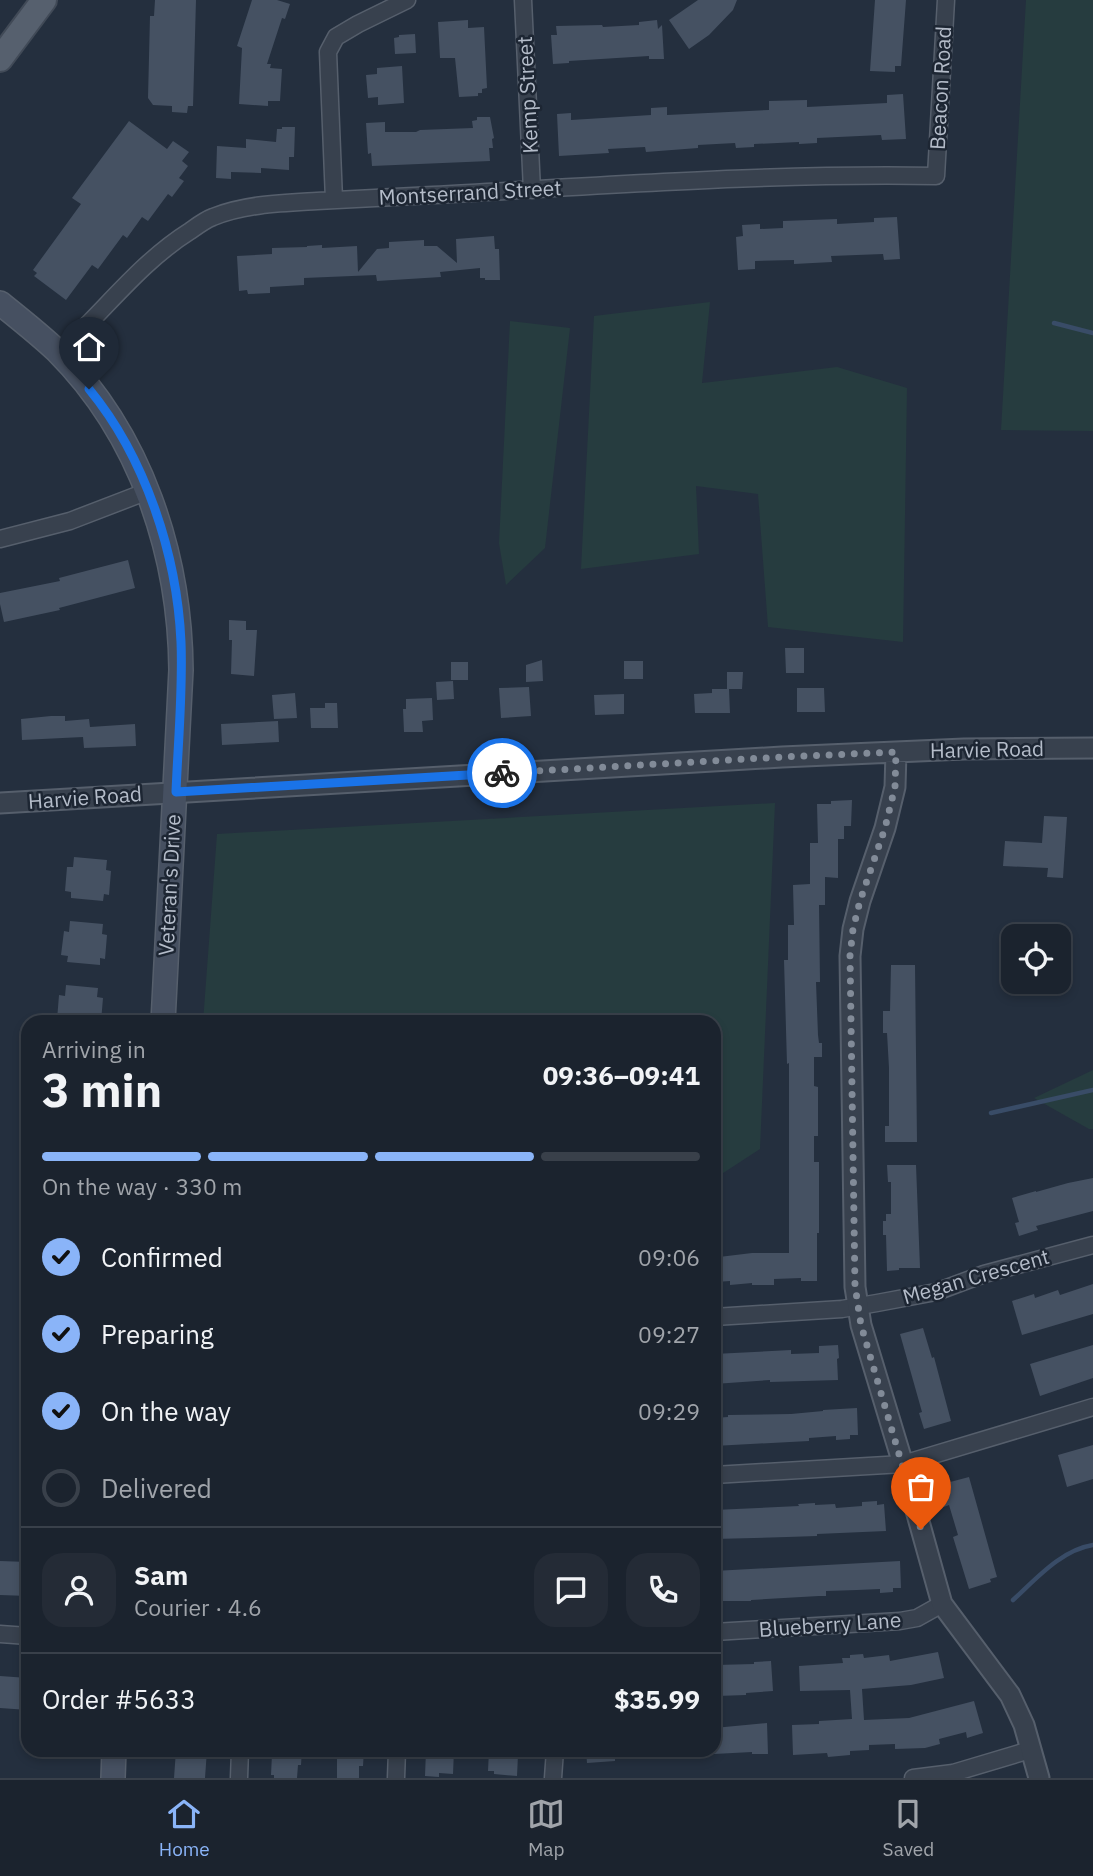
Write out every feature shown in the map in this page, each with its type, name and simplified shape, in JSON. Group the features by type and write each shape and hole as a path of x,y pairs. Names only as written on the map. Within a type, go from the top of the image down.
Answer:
{"main road":[{"path":"0,59 44,0"},
{"name":"Veteran's Drive","path":"0,303 58,352 103,406 148,491 159,519 170,562 181,641 176,792 163,1015"},
{"path":"113,1778 114,1757"}],"street":[{"path":"334,200 328,52 336,37 407,0"},
{"name":"Kemp Street","path":"523,0 532,190"},
{"name":"Beacon Road","path":"936,176 946,0"},
{"name":"Montserrand Street","path":"58,352 159,253 179,237 211,218 231,211 277,203 851,174 936,176"},
{"path":"0,539 69,521 148,491"},
{"name":"Harvie Road","path":"0,803 768,757 964,749 1093,748"},
{"path":"896,752 895,787 885,828 860,901 850,956 855,1273 858,1307 942,1604 1010,1695 1024,1725 1039,1778"},
{"name":"Megan Crescent","path":"721,1317 842,1309 936,1292 984,1273 1093,1245"},
{"path":"721,1475 903,1464 1093,1407"},
{"name":"Blueberry Lane","path":"721,1632 900,1621 917,1618 942,1604"},
{"path":"0,1634 21,1636"},
{"path":"913,1778 953,1773 1030,1750"},
{"path":"239,1778 240,1757"},
{"path":"396,1778 397,1757"},
{"path":"554,1778 555,1757"}],"green space":[{"path":"1026,0 1093,0 1093,431 1001,430"},
{"path":"710,302 702,383 837,367 907,388 903,642 768,627 758,494 696,486 699,554 581,569 594,316"},
{"path":"510,321 570,328 545,548 506,585 499,543"},
{"path":"775,803 760,1149 721,1174 721,1015 204,1015 217,834"},
{"path":"1093,1070 1093,1129 1034,1098"}],"building":[{"path":"155,0 196,0 193,106 188,106 187,113 172,112 172,106 153,105 148,98 150,16 154,16"},
{"path":"252,0 277,0 290,4 285,19 282,18 267,64 271,64 270,68 282,69 280,101 268,101 268,106 239,104 242,48 237,46"},
{"path":"698,0 737,0 733,10 709,35 689,49 669,20"},
{"path":"875,0 906,0 901,66 895,66 895,72 870,71"},
{"path":"468,20 468,28 484,27 487,88 482,89 478,96 459,97 455,58 440,58 438,22"},
{"path":"657,20 658,29 662,25 664,59 649,59 649,56 553,64 551,35 557,35 556,26 639,25 639,22"},
{"path":"415,34 416,53 395,54 394,38"},
{"path":"402,66 404,103 378,105 378,97 368,98 366,75 377,74 377,68"},
{"path":"903,94 906,139 882,140 881,135 817,138 817,143 754,144 754,147 736,148 735,143 646,152 645,147 608,149 609,153 559,156 557,114 571,113 571,120 651,115 651,108 667,107 667,115 769,110 769,101 807,100 807,107 887,103 887,95"},
{"path":"477,117 490,117 494,138 493,148 489,148 490,161 372,166 371,153 368,154 366,123 385,122 385,132 416,132 473,128 472,121 477,120"},
{"path":"129,121 167,149 173,141 189,152 182,161 188,166 179,178 184,181 172,197 168,194 148,221 142,217 127,238 123,235 98,269 92,265 66,300 34,276 37,273 33,270 81,204 72,198"},
{"path":"295,127 294,157 289,157 289,170 261,168 261,173 231,172 231,179 216,178 217,146 246,148 246,139 276,142 277,129"},
{"path":"897,217 900,259 884,260 883,254 831,256 832,262 794,264 794,260 755,261 755,269 738,270 736,237 743,236 742,225 760,224 760,229 783,228 783,221 837,219 837,224 874,222 874,218"},
{"path":"494,236 495,249 499,249 500,280 480,278 480,268 440,272 441,277 377,281 376,275 304,278 304,285 270,287 270,293 248,294 247,290 239,291 237,256 272,254 272,248 357,246 358,272 377,249 389,248 389,242 424,240 424,246 437,246 457,263 456,239"},
{"path":"128,560 135,588 59,608 60,610 4,622 0,593 60,581 59,578"},
{"path":"229,620 246,621 246,630 257,630 254,676 231,674 232,640 229,640"},
{"path":"785,648 804,648 804,673 786,673"},
{"path":"542,660 543,681 526,682 526,665"},
{"path":"624,661 643,661 643,679 624,679"},
{"path":"451,662 468,662 468,680 451,680"},
{"path":"727,672 743,672 742,689 727,689"},
{"path":"453,681 454,699 437,700 436,682"},
{"path":"529,687 531,716 501,718 499,688"},
{"path":"797,688 824,688 825,712 797,712"},
{"path":"712,689 729,689 730,713 695,713 694,694 712,693"},
{"path":"295,693 297,718 274,719 272,695"},
{"path":"624,694 624,714 595,715 594,695"},
{"path":"432,698 433,720 422,721 423,732 404,732 403,709 406,709 406,699"},
{"path":"325,703 337,703 338,728 311,728 310,708 325,708"},
{"path":"65,716 65,721 89,719 90,727 135,724 136,746 84,748 83,737 22,740 21,719"},
{"path":"278,721 279,742 222,745 221,724"},
{"path":"852,800 851,826 844,826 844,839 838,839 838,878 825,877 825,905 819,905 820,982 816,982 818,1035 819,1043 822,1043 822,1057 814,1057 814,1086 818,1087 818,1136 814,1136 814,1162 819,1162 817,1281 801,1281 801,1278 774,1279 774,1285 730,1285 730,1281 721,1282 721,1257 789,1253 789,1063 787,1064 784,960 788,960 788,925 794,925 793,885 810,884 810,843 818,843 817,804 831,804 831,801"},
{"path":"1044,816 1067,817 1063,878 1047,877 1048,868 1003,866 1005,841 1042,843"},
{"path":"74,857 107,860 106,870 111,871 109,895 104,894 103,901 71,898 71,892 65,891 67,867 73,867"},
{"path":"70,921 103,924 102,934 107,935 105,959 100,958 100,965 67,962 68,956 61,955 64,931 69,932"},
{"path":"891,965 915,965 917,1142 885,1142 885,1126 889,1126 889,1068 887,1033 883,1033 883,1011 890,1011"},
{"path":"66,985 98,988 97,997 103,998 102,1015 57,1015 59,995 65,996"},
{"path":"887,1165 916,1165 920,1268 887,1271 883,1221 886,1221 886,1214 891,1214 891,1182 888,1182"},
{"path":"1093,1178 1093,1211 1036,1226 1038,1230 1019,1236 1015,1223 1019,1222 1012,1198"},
{"path":"1093,1284 1093,1314 1022,1335 1012,1301 1034,1294 1035,1298 1058,1290 1060,1295"},
{"path":"923,1328 932,1358 934,1357 951,1421 924,1429 919,1413 922,1412 900,1334"},
{"path":"838,1345 838,1380 721,1384 721,1354 791,1350 791,1354 819,1353 819,1346"},
{"path":"1093,1345 1093,1378 1040,1396 1030,1364"},
{"path":"857,1408 858,1435 850,1435 850,1439 836,1440 836,1436 809,1438 809,1441 721,1446 721,1418 728,1415 791,1414"},
{"path":"1093,1445 1093,1479 1067,1487 1058,1455"},
{"path":"969,1477 997,1577 990,1579 991,1582 969,1589 953,1537 958,1535 949,1505 941,1508 935,1486"},
{"path":"877,1501 877,1505 884,1504 886,1531 721,1539 721,1510 815,1503 835,1504 836,1508 862,1506 862,1502"},
{"path":"0,1561 21,1562 21,1596 0,1595"},
{"path":"900,1561 901,1588 880,1593 880,1589 826,1591 826,1596 721,1601 721,1571"},
{"path":"938,1652 944,1678 911,1685 862,1689 864,1720 909,1718 974,1701 983,1733 967,1738 966,1732 939,1739 940,1744 925,1748 895,1749 895,1744 869,1745 869,1750 850,1751 850,1755 793,1755 792,1725 852,1719 850,1690 800,1691 799,1666 843,1663 842,1658 850,1658 850,1655 863,1654 864,1658 889,1655 890,1661"},
{"path":"771,1661 773,1691 721,1696 721,1665"},
{"path":"0,1676 21,1678 21,1710 0,1708"},
{"path":"767,1723 768,1754 721,1754 721,1727"},
{"path":"176,1757 206,1757 205,1778 174,1778"},
{"path":"272,1757 302,1757 297,1778 274,1778 274,1775 271,1775"},
{"path":"337,1757 364,1757 363,1766 359,1766 359,1778 337,1778"},
{"path":"426,1757 454,1757 453,1774 425,1776"},
{"path":"489,1757 518,1757 517,1776 488,1771"},
{"path":"587,1757 615,1757 615,1761 587,1763"}],"waterway":[{"path":"1054,323 1093,333"},
{"path":"991,1113 1093,1090"},
{"path":"1013,1600 1060,1559 1093,1545"}],"way so far":[{"path":"502,773 896,752 895,787 885,828 860,901 850,956 855,1286 861,1325 921,1529"}],"route":[{"path":"89,389 103,406 126,445 148,491 159,519 170,562 181,641 176,792 502,773"}]}
